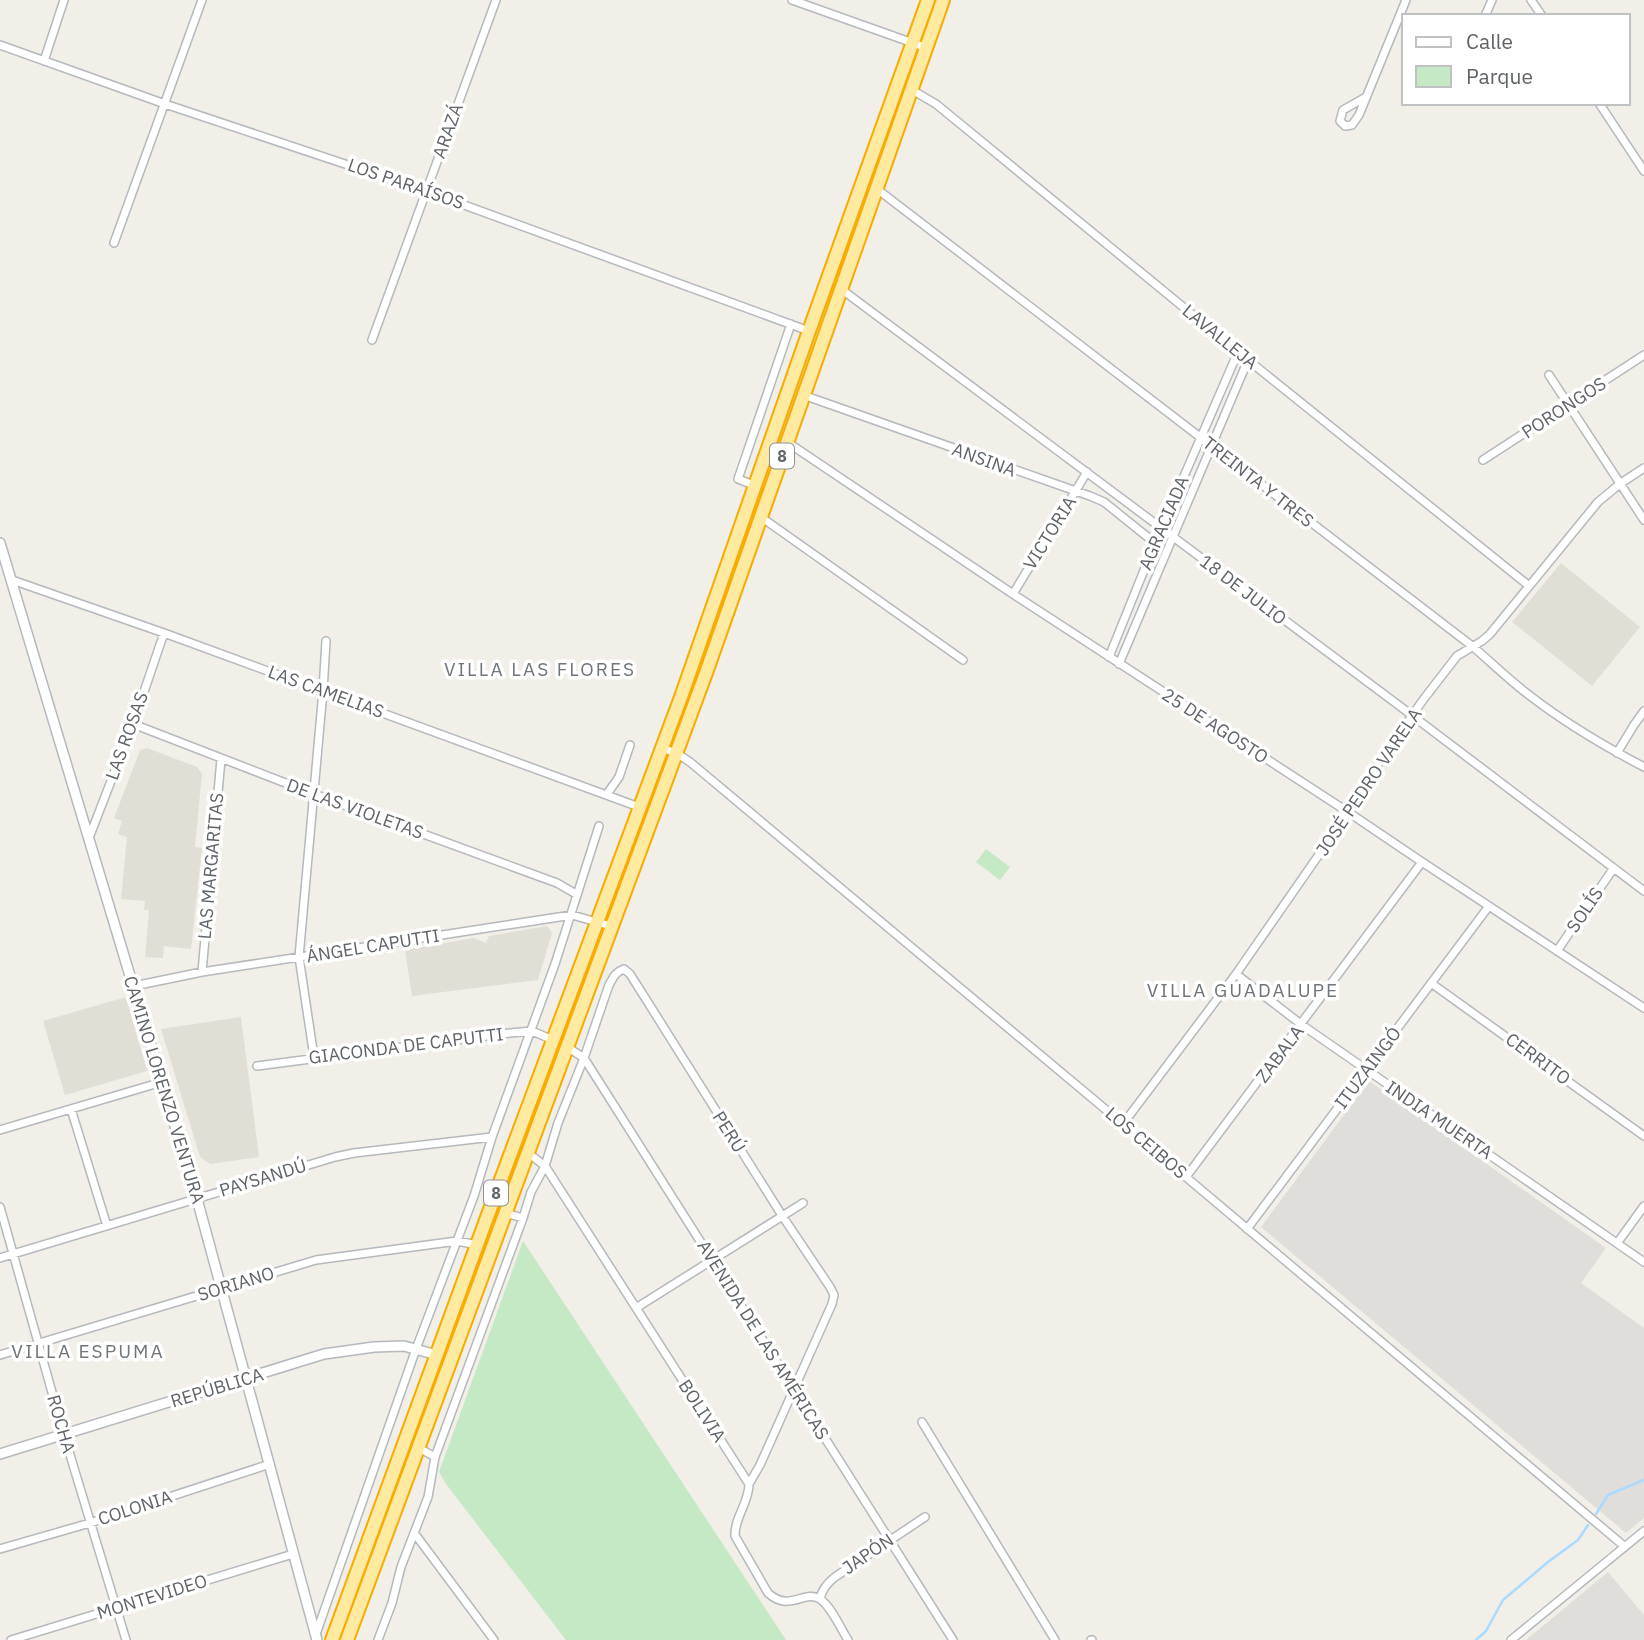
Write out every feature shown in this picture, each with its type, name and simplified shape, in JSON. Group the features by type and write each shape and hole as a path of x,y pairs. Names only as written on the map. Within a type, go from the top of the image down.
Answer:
{"highway":[{"name":"8","path":"332,1640 662,748 928,0"},
{"name":"8","path":"347,1640 676,753 943,0"}],"street":[{"path":"44,61 64,0"},
{"path":"114,243 202,0"},
{"name":"ARAZÁ","path":"372,340 496,0"},
{"path":"792,0 927,48"},
{"path":"1366,97 1406,0"},
{"name":"LOS PARAÍSOS","path":"0,45 165,104 426,191 809,331"},
{"name":"LAVALLEJA","path":"912,90 936,104 1528,586"},
{"path":"1600,105 1644,171"},
{"name":"TREINTA Y TRES","path":"877,189 1472,646 1527,694 1564,720 1644,767"},
{"name":"18 DE JULIO","path":"841,289 1644,891"},
{"path":"756,486 738,480 791,324"},
{"name":"AGRACIADA","path":"1109,657 1238,352"},
{"name":"PORONGOS","path":"1483,460 1644,355"},
{"name":"AGRACIADA","path":"1119,664 1248,360"},
{"path":"1549,375 1644,520"},
{"name":"ANSINA","path":"803,395 1104,502 1155,543"},
{"name":"25 DE AGOSTO","path":"787,442 1013,594 1348,811 1644,1008"},
{"name":"JOSÉ PEDRO VARELA","path":"1123,1124 1236,974 1311,868 1364,784 1457,656 1490,634 1598,502 1644,468"},
{"name":"VICTORIA","path":"1013,594 1087,472"},
{"path":"761,516 963,660"},
{"name":"CAMINO LORENZO VENTURA","path":"0,543 197,1199 315,1638"},
{"name":"LAS CAMELIAS","path":"12,580 639,807"},
{"name":"LAS ROSAS","path":"89,838 133,724 164,633"},
{"path":"314,1057 299,957 326,641"},
{"path":"1617,753 1644,712"},
{"name":"DE LAS VIOLETAS","path":"133,724 557,883 576,894"},
{"path":"607,794 619,777 630,745"},
{"name":"LOS CEIBOS","path":"662,748 690,762 1624,1546"},
{"name":"LAS MARGARITAS","path":"202,972 221,759"},
{"path":"315,1638 416,1349 532,1031 599,826"},
{"name":"ZABALA","path":"1186,1177 1422,862"},
{"name":"SOLÍS","path":"1557,951 1613,869"},
{"name":"ITUZAINGÓ","path":"1247,1229 1489,906"},
{"name":"ÁNGEL CAPUTTI","path":"134,986 202,972 572,915 611,926"},
{"name":"PERÚ","path":"584,1058 609,985 618,971 624,969 630,974 834,1296 793,1389"},
{"name":"INDIA MUERTA","path":"1236,974 1367,1071 1644,1262"},
{"name":"CERRITO","path":"1432,983 1644,1136"},
{"name":"GIACONDA DE CAPUTTI","path":"257,1066 532,1031 554,1040"},
{"name":"AVENIDA DE LAS AMÉRICAS","path":"567,1047 584,1058 953,1640"},
{"path":"378,1640 392,1603 401,1567 428,1497 435,1457 531,1192 545,1166 558,1123 584,1058"},
{"path":"0,1130 162,1082"},
{"path":"71,1109 107,1226"},
{"name":"PAYSANDÚ","path":"0,1258 335,1157 492,1137"},
{"name":"BOLIVIA","path":"527,1152 545,1166 749,1484"},
{"path":"636,1308 803,1203"},
{"path":"1618,1242 1644,1206"},
{"name":"ROCHA","path":"0,1207 89,1523 126,1640"},
{"path":"505,1213 523,1218"},
{"name":"SORIANO","path":"0,1355 316,1260 457,1241 478,1245"},
{"name":"REPÚBLICA","path":"0,1454 324,1354 404,1346 437,1355"},
{"path":"793,1389 761,1465 749,1484 749,1494 734,1527 735,1536 774,1599 783,1602 807,1597 820,1599 848,1640"},
{"path":"922,1422 1055,1640"},
{"path":"419,1448 435,1457"},
{"name":"COLONIA","path":"0,1549 270,1464"},
{"path":"357,1517 374,1523"},
{"name":"JAPÓN","path":"820,1599 827,1584 925,1517"},
{"path":"1511,1640 1644,1531"},
{"path":"415,1534 494,1640"},
{"name":"MONTEVIDEO","path":"11,1640 293,1554"},
{"path":"336,1576 352,1583"}],"shaded area":[{"path":"1561,563 1640,627 1592,686 1512,622"},
{"path":"147,748 197,767 202,774 195,847 202,848 191,949 164,946 163,958 145,957 149,910 144,910 145,901 121,899 127,837 118,834 122,821 114,818 140,750"},
{"path":"547,926 552,933 538,980 412,996 405,950 474,938 486,943 489,936"},
{"path":"126,997 147,1071 65,1095 43,1021"},
{"path":"241,1017 259,1157 210,1164 200,1157 161,1029"},
{"path":"1369,1081 1606,1248 1581,1283 1644,1328 1644,1518 1626,1533 1261,1227"},
{"path":"1608,1572 1644,1615 1644,1640 1526,1640"}],"green space":[{"path":"912,59 879,165 704,662 680,724 703,661 719,602"},
{"path":"657,778 660,780 617,896 611,903 612,895"},
{"path":"986,849 1010,867 1000,880 976,862"},
{"path":"523,1241 786,1640 566,1640 446,1484 439,1472"}],"waterway":[{"path":"1596,1514 1608,1495 1644,1480"},
{"path":"1476,1640 1486,1631 1503,1600 1578,1540 1588,1525"}],"district":[{"name":"VILLA LAS FLORES","path":"540,669"},
{"name":"VILLA GUADALUPE","path":"1243,990"},
{"name":"VILLA ESPUMA","path":"88,1351"}]}
